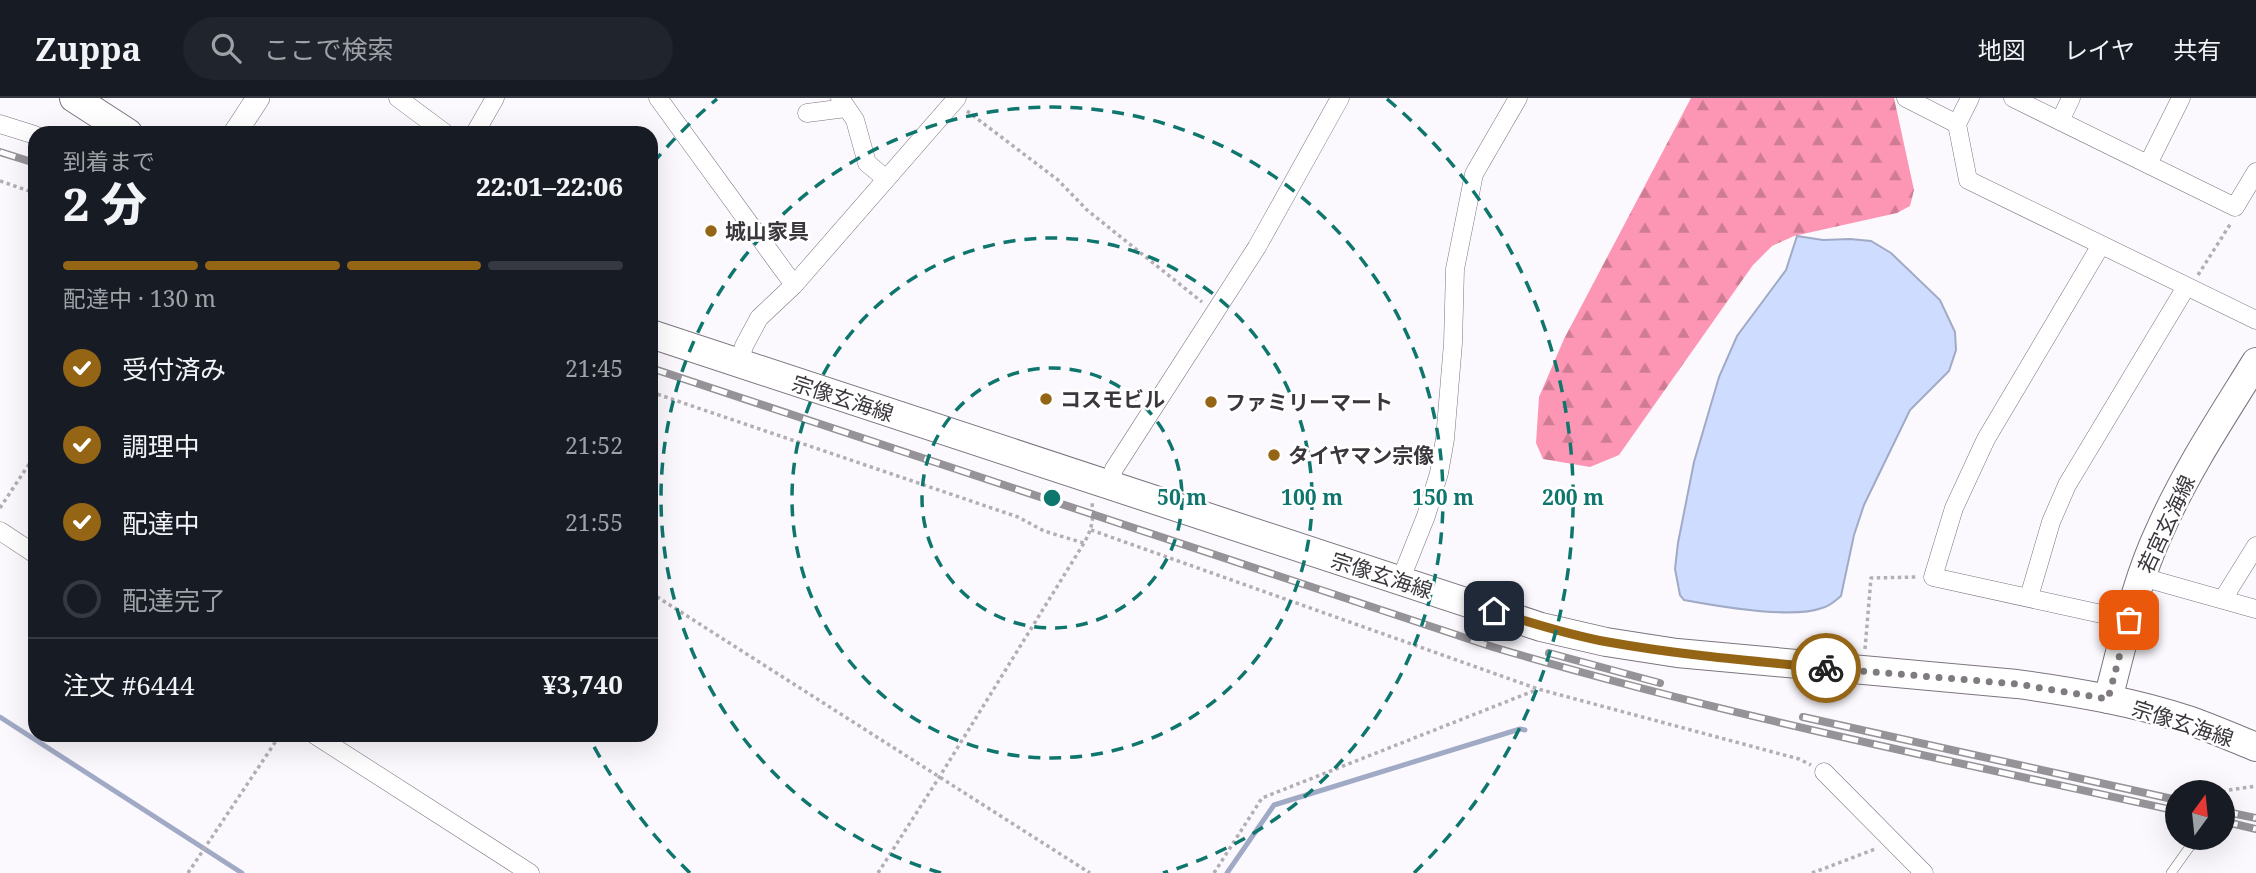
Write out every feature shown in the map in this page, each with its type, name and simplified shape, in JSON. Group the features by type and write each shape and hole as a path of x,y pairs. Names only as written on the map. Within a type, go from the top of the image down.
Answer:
{"main road":[{"path":"74,98 117,126"},
{"name":"宗像玄海線","path":"658,336 1541,626 1606,642 1677,653 2017,684 2108,699 2189,720 2256,747"},
{"name":"若宮玄海線","path":"2108,699 2129,620 2159,530 2203,447 2256,362"}],"street":[{"path":"240,126 258,98"},
{"path":"398,98 436,126"},
{"path":"479,126 495,98"},
{"path":"658,98 794,285"},
{"path":"1101,483 1114,469 1257,247 1340,98"},
{"path":"1399,581 1426,516 1439,473 1445,439 1453,343 1455,269 1474,174 1517,98"},
{"path":"1906,98 1957,124"},
{"path":"1970,98 1957,124 1968,180 2256,320"},
{"path":"2013,98 2235,207 2256,172"},
{"path":"2060,121 2071,98"},
{"path":"2148,164 2181,98"},
{"path":"739,363 744,346 759,318 794,285 956,100"},
{"path":"807,113 843,103 855,120 867,163 886,179"},
{"path":"0,124 28,133"},
{"path":"2101,245 1986,439 1954,508 1933,577 2129,620"},
{"path":"2029,597 2051,522 2067,485 2186,287"},
{"path":"0,531 28,549"},
{"path":"2223,599 2256,546"},
{"path":"2142,577 2256,609"},
{"path":"326,742 530,873"},
{"path":"1824,772 1924,873"}],"lane":[{"path":"2171,873 2187,850"}],"path":[{"path":"956,100 1058,180 1087,210 1215,312"},
{"path":"0,181 28,191"},
{"path":"2186,287 2195,280 2231,222 2235,207"},
{"path":"658,394 1018,517 1044,531 1084,543"},
{"path":"0,508 28,466"},
{"path":"878,873 1084,543 1091,530 1094,515 1092,504 1101,483"},
{"path":"1091,530 1538,689 1799,759 1824,772"},
{"path":"1863,671 1871,578 1933,577"},
{"path":"658,597 1090,873"},
{"path":"1214,873 1262,798 1538,689"},
{"path":"188,873 275,742"},
{"path":"2235,789 2256,786"},
{"path":"1812,873 1894,842"}],"green space":[{"path":"1691,98 1894,98 1914,190 1910,206 1897,213 1794,236 1772,246 1753,265 1619,455 1590,467 1543,459 1536,443 1539,397 1564,339"}],"water":[{"path":"1797,236 1823,240 1871,241 1891,253 1940,300 1955,332 1956,350 1949,371 1910,410 1864,505 1854,535 1841,596 1825,607 1793,612 1754,610 1684,600 1680,595 1675,569 1678,543 1694,462 1719,377 1737,336 1786,270"}],"waterway":[{"path":"0,717 28,735"},
{"path":"1227,873 1274,805 1520,729 1525,730"},
{"path":"39,742 242,873"}],"railway":[{"path":"0,152 28,161"},
{"path":"658,370 1493,647 1748,715 2165,808"},
{"path":"1549,653 1660,683"},
{"path":"1803,717 2165,797"},
{"path":"2235,814 2256,818"},
{"path":"2235,824 2256,829"}],"way so far":[{"path":"1826,668 2017,684 2108,699 2129,620"}],"place":[{"name":"城山家具","path":"711,231"},
{"name":"コスモビル","path":"1046,399"},
{"name":"ファミリーマート","path":"1211,402"},
{"name":"タイヤマン宗像","path":"1274,455"}],"route":[{"path":"1494,611 1606,642 1677,653 1826,668"}]}
